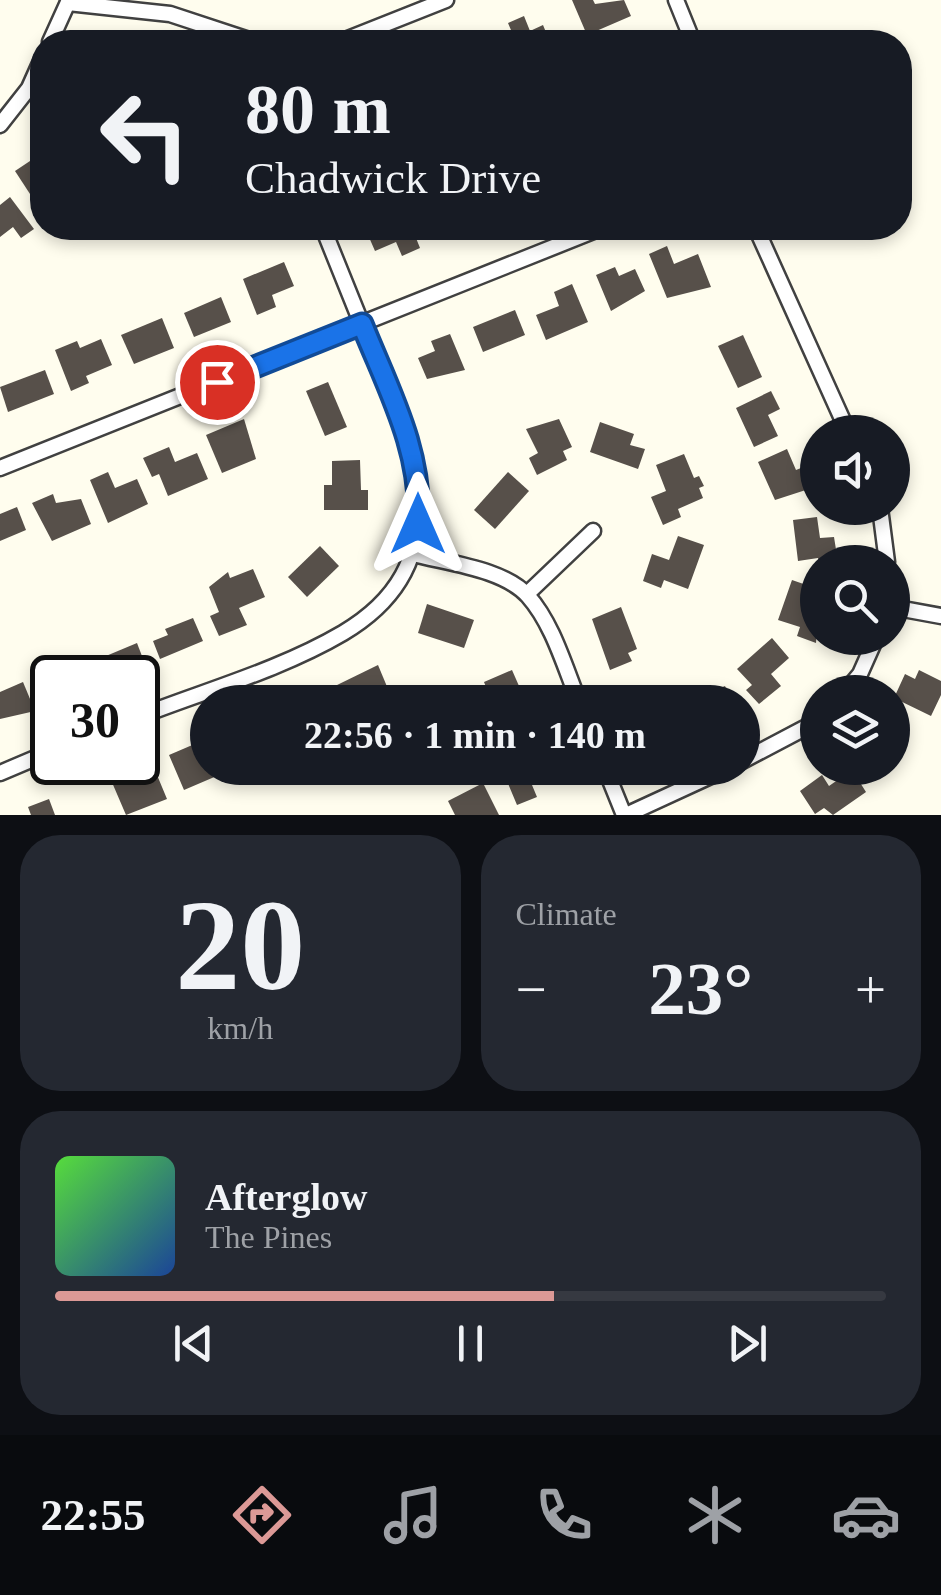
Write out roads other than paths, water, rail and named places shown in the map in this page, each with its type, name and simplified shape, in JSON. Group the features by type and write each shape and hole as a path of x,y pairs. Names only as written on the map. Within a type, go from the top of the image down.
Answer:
{"street":[{"path":"365,30 416,6 446,0"},
{"path":"676,0 688,30"},
{"path":"55,30 68,2 170,14 219,30"},
{"path":"0,125 30,86"},
{"path":"160,709 344,632 374,609 410,554 419,510 417,470 410,443 328,240"},
{"path":"0,468 571,240"},
{"path":"761,240 840,415"},
{"path":"527,594 594,531"},
{"path":"410,554 498,577 527,594 572,685"},
{"path":"910,610 941,616"},
{"path":"760,752 800,730"},
{"path":"0,772 30,760"},
{"path":"612,785 625,815 691,785"}]}
